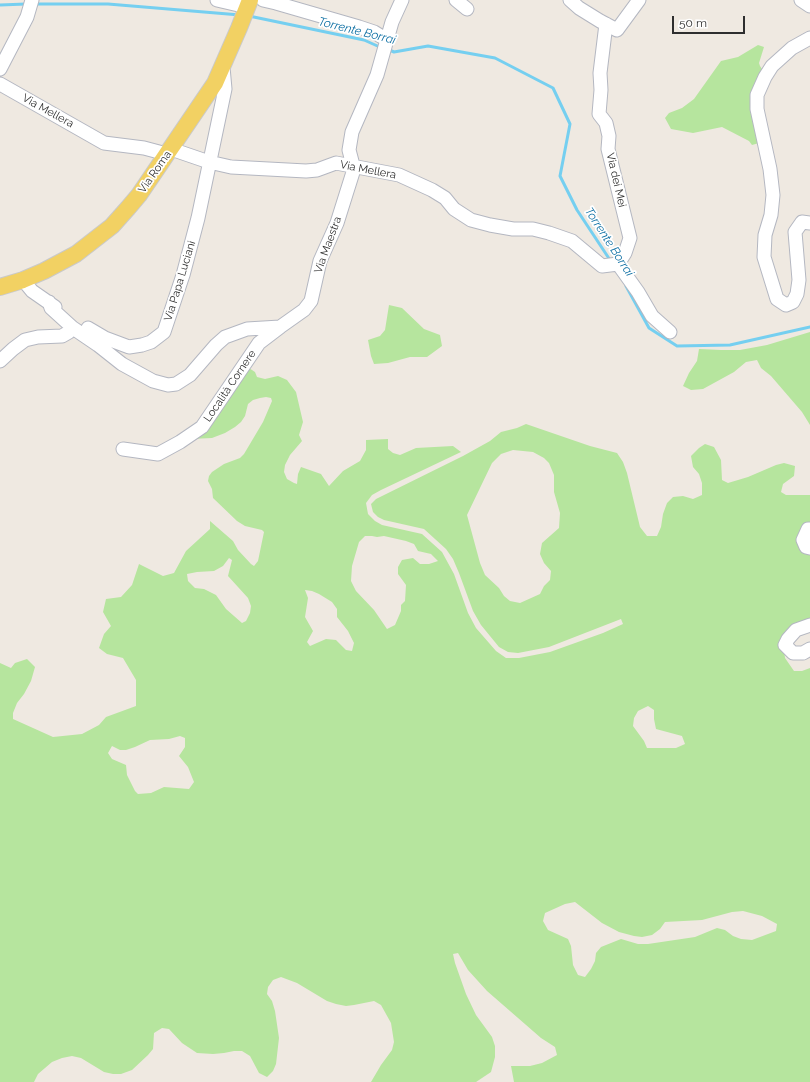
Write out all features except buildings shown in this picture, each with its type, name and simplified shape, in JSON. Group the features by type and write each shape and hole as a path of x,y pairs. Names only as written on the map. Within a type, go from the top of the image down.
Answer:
{"main road":[{"name":"Via Roma","path":"0,287 23,280 44,271 76,254 112,226 139,195 211,89 223,67 248,6"}],"street":[{"path":"217,0 248,6"},
{"path":"263,0 374,32 386,42"},
{"name":"Via Maestra","path":"280,327 304,310 311,301 320,261 345,200 354,169 349,150 352,132 377,74 392,22 402,0"},
{"path":"456,0 467,9"},
{"path":"574,1 579,8 617,30 639,0"},
{"path":"801,0 810,6"},
{"path":"0,69 27,17 32,1"},
{"name":"Via dei Mei","path":"606,24 600,73 601,90 599,114 606,123 610,136 608,150 630,238 625,253 615,265"},
{"path":"810,38 792,48 780,58 765,77 757,95 756,110 770,169 773,195 771,215 765,235 764,257 777,299 786,305 793,302 797,294 799,280 795,232 802,222 810,222"},
{"name":"Via Papa Luciani","path":"23,280 32,291 77,322 106,338 129,347 152,342 164,332 183,275 194,233 225,89 223,67"},
{"name":"Via Mellera","path":"0,84 104,143 144,148 230,167 306,171 317,170 336,163 398,175 446,198 454,209 471,220 497,226 533,229 572,241 602,266 615,265"},
{"path":"615,265 638,292 652,316 670,332"},
{"path":"49,302 51,308 73,328 126,367 153,381 168,385 176,384 190,375 216,345 225,337 247,329 280,327"},
{"name":"Località Cornere","path":"123,449 158,454 180,442 202,427 259,343 280,327"},
{"path":"0,362 13,349 26,340 38,337 62,336 73,328"},
{"path":"810,529 803,540 806,547 810,548"},
{"path":"810,625 796,630 785,645 793,653 803,653 810,649"}],"green space":[{"path":"758,45 764,47 759,63 764,72 759,143 752,145 749,141 722,127 693,133 671,129 665,118 669,113 682,108 694,99 721,61 738,57"},
{"path":"389,305 402,308 424,329 440,335 442,346 427,357 410,357 388,363 374,364 368,340 380,336 385,330"},
{"path":"810,332 810,425 802,412 771,376 761,368 757,360 746,362 734,372 703,389 691,390 683,386 697,361 699,349 740,350 767,345"},
{"path":"246,366 255,372 257,377 265,379 278,376 287,380 296,392 303,422 299,435 302,441 290,455 285,465 284,472 287,479 294,483 297,484 298,474 301,467 321,474 329,486 343,471 360,461 366,450 366,440 388,439 388,449 393,453 400,455 416,448 453,446 461,452 372,495 366,503 368,514 382,525 422,534 442,552 454,574 468,613 476,628 496,651 506,658 519,658 550,652 603,633 623,624 621,619 549,647 518,653 508,652 499,647 481,625 473,611 453,559 446,549 424,529 384,520 378,517 373,512 371,504 376,499 463,456 490,441 501,432 526,424 590,446 617,453 623,462 627,473 640,527 647,536 657,536 661,527 663,514 667,503 673,497 683,496 693,499 702,495 702,483 699,474 693,467 691,456 705,444 714,447 721,460 722,480 728,483 748,477 776,465 784,463 795,466 794,476 783,484 781,492 786,495 810,495 810,629 795,636 784,650 785,658 794,671 802,671 810,668 810,1082 514,1082 511,1066 530,1066 542,1063 557,1055 555,1047 541,1038 487,991 468,970 458,953 453,954 466,994 476,1015 492,1037 495,1046 495,1057 491,1072 476,1082 371,1082 392,1050 394,1042 391,1023 381,1005 374,1001 346,1006 336,1004 327,1001 297,983 281,977 273,980 268,987 267,994 272,1001 275,1011 279,1038 276,1064 273,1071 267,1077 259,1073 250,1056 242,1051 213,1054 197,1053 182,1043 169,1029 162,1028 154,1033 153,1049 148,1055 132,1070 121,1074 104,1072 81,1058 72,1056 52,1062 38,1074 34,1082 0,1082 0,663 11,668 15,663 27,659 35,667 31,681 17,703 13,713 13,719 53,737 82,734 99,725 106,717 136,706 136,680 123,658 107,654 99,648 104,634 111,626 103,612 106,599 121,597 132,585 139,564 163,576 174,573 186,551 210,529 210,521 233,541 238,550 254,566 258,561 264,532 262,530 245,526 237,521 213,498 212,489 208,481 212,472 224,464 240,458 244,454 263,422 272,401 271,398 266,397 253,400 248,404 245,416 241,422 225,433 212,438 190,439","holes":["513,450 533,452 544,458 549,463 554,475 554,492 560,513 559,528 542,543 540,554 544,563 551,571 550,580 544,586 540,594 520,603 510,601 485,575 480,563 467,515 492,463 501,454","365,536 384,536 406,541 414,544 418,551 431,554 438,561 429,564 420,564 413,558 402,560 398,567 398,574 406,585 405,601 401,605 401,611 395,625 387,629 374,610 356,591 351,581 352,566 359,542","229,558 232,560 228,576 248,598 251,606 250,613 246,621 242,623 226,609 216,595 204,589 195,588 188,581 187,574 214,571 223,566","305,590 319,594 332,602 337,609 337,617 348,631 354,643 352,651 346,650 336,640 326,639 310,646 307,642 313,631 305,617 308,598","648,706 654,710 656,729 682,736 685,744 676,748 647,748 644,741 633,726 634,718 638,711","180,736 185,738 185,747 179,756 188,767 194,782 189,789 164,787 151,793 138,794 127,775 126,765 112,759 108,753 112,746 120,750 126,750 150,740 169,739","575,902 602,923 619,932 642,937 652,935 660,929 665,922 702,920 732,912 743,911 762,916 777,924 776,931 752,940 741,939 733,936 725,930 717,928 695,937 648,944 638,944 621,939 601,947 596,953 595,961 585,977 578,975 573,965 571,946 568,939 548,930 543,921 545,913 565,904"]}],"waterway":[{"name":"Torrente Borrai","path":"0,5 26,4"},
{"name":"Torrente Borrai","path":"34,4 108,4 240,15"},
{"name":"Torrente Borrai","path":"249,16 364,40 382,48"},
{"name":"Torrente Borrai","path":"387,49 394,52 428,46 495,58 553,88 570,124 560,176 577,210 610,260"},
{"name":"Torrente Borrai","path":"626,286 649,328 677,346 730,345 810,327"}]}
